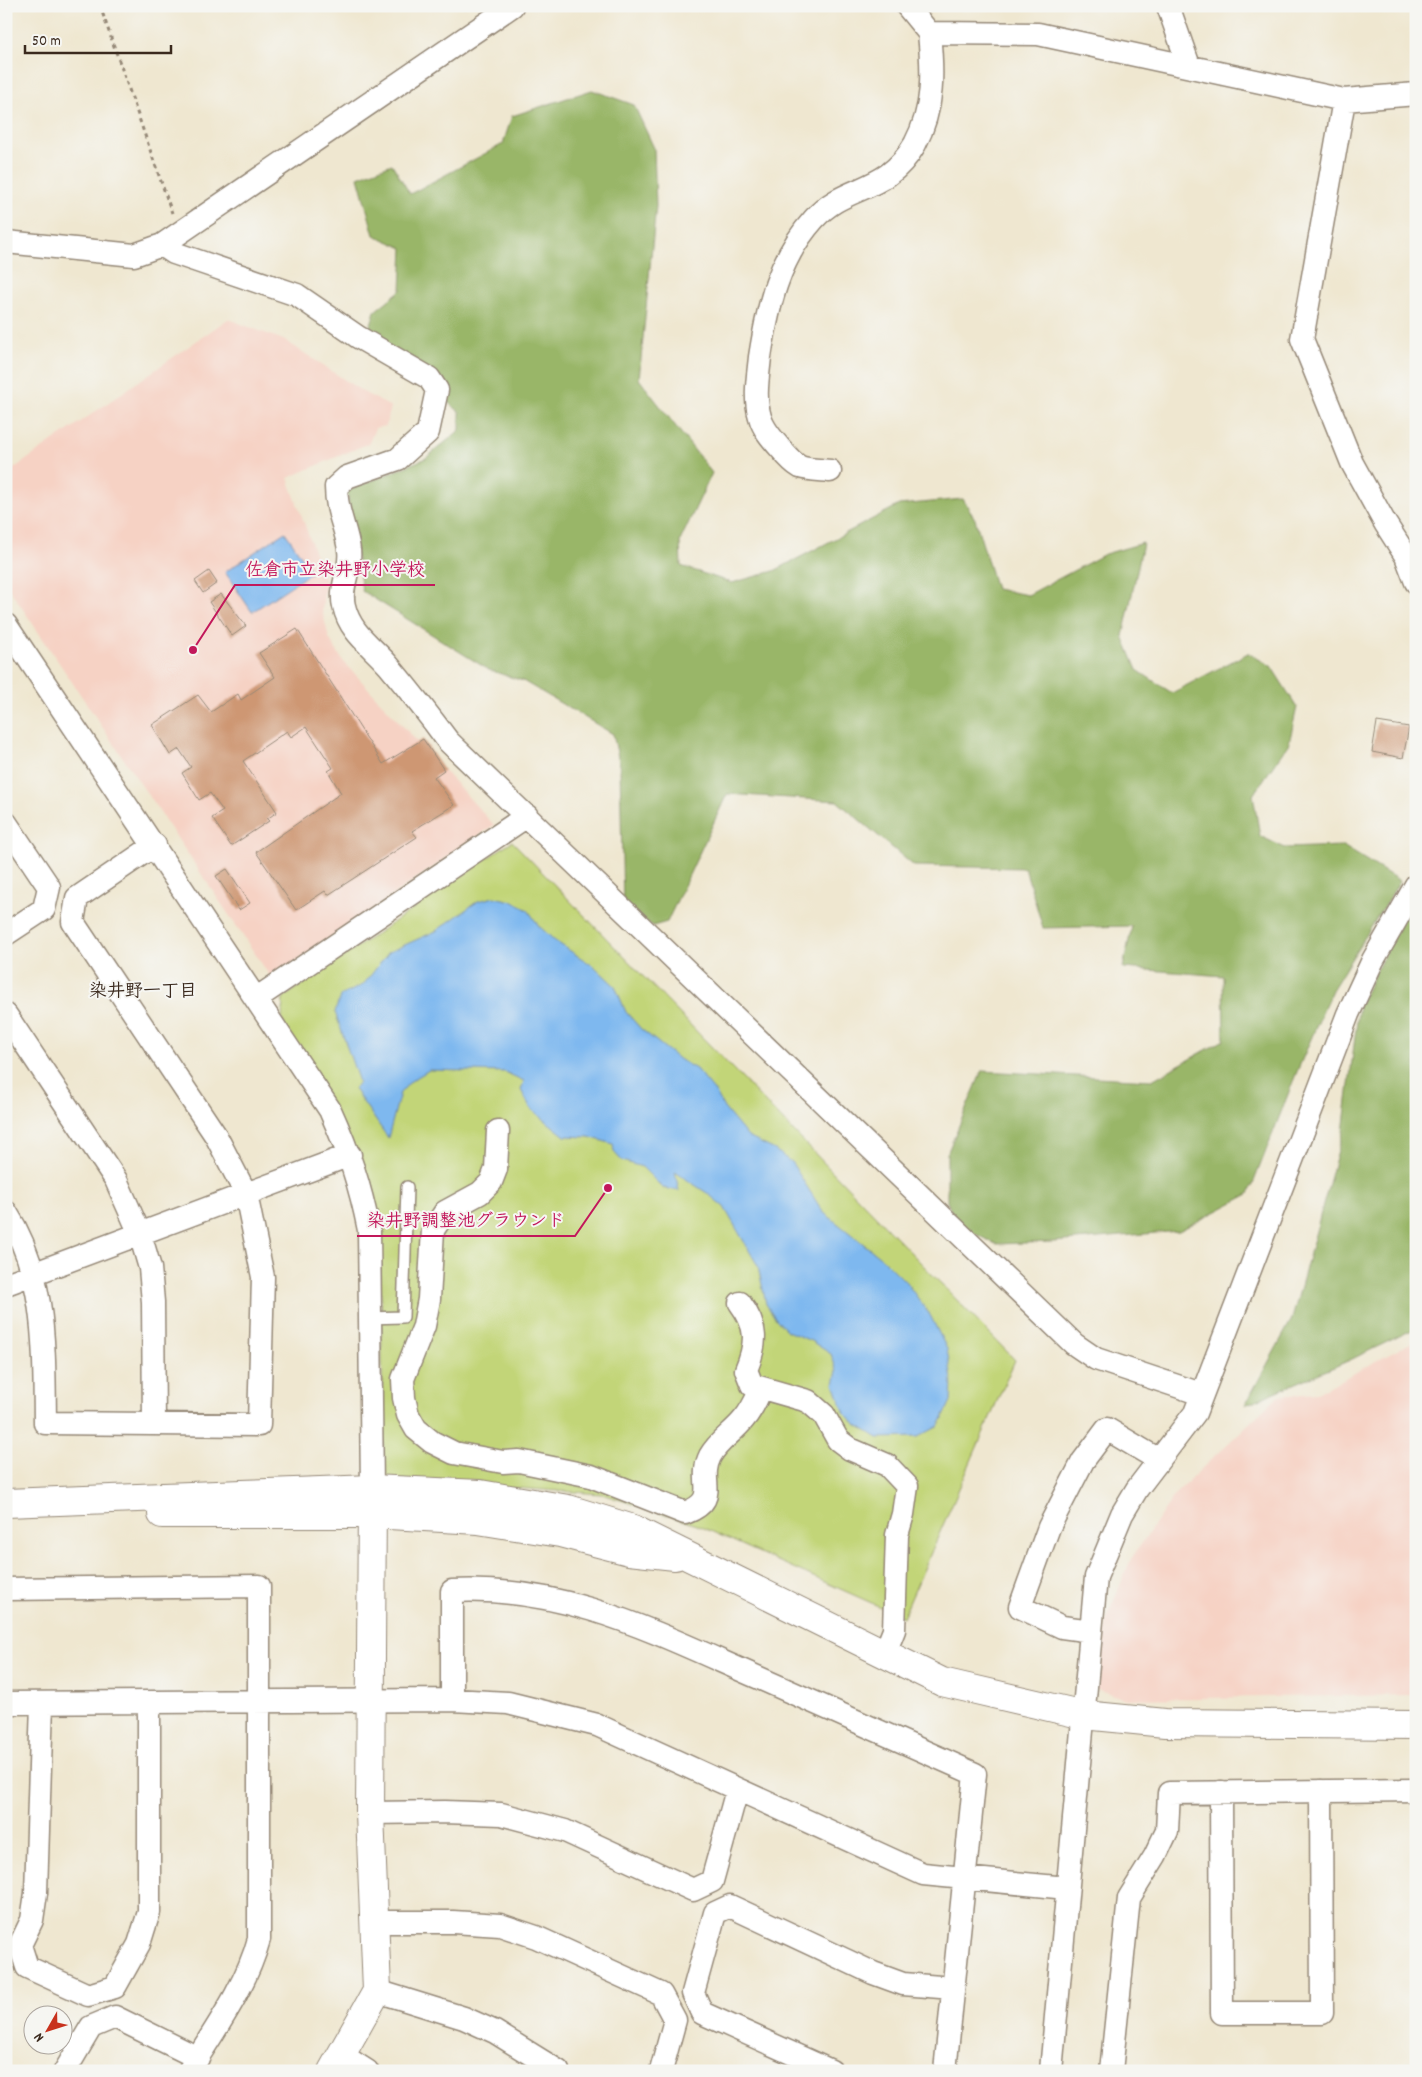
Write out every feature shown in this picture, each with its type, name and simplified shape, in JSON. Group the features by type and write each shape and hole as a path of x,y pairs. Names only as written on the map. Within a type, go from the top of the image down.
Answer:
{"street":[{"path":"6,242 134,255 171,238 512,6"},
{"path":"830,471 801,467 789,458 771,438 760,418 756,385 765,321 773,289 795,244 814,218 832,203 881,181 900,166 914,144 928,114 932,62 929,33 907,6"},
{"path":"1168,6 1189,66"},
{"path":"929,33 1038,34 1344,100 1416,94"},
{"path":"1344,100 1302,340 1352,463 1385,523 1406,556 1416,582"},
{"path":"171,238 174,253 297,295 358,337 429,378 437,390 428,432 398,459 347,476 336,487 336,505 349,550 349,570 342,589 344,607 359,638 386,663 448,741 1074,1344 1096,1358 1201,1394"},
{"path":"6,625 155,845 330,1110 350,1155 360,1187 369,1230 368,1318 372,1501 370,1813 377,1991 337,2063 367,2071"},
{"path":"257,998 527,816"},
{"path":"6,823 49,887 44,909 6,934"},
{"path":"6,1212 15,1226 34,1273 43,1334 45,1423 259,1425 262,1277 246,1194 216,1136 73,922 77,898 155,845"},
{"path":"1051,2071 1096,1577 1122,1514 1137,1489 1195,1413 1348,1014 1373,960 1416,885"},
{"path":"6,1015 116,1180 140,1234 150,1268 153,1302 154,1424"},
{"path":"498,1131 496,1169 491,1182 480,1193 445,1212 433,1230 424,1326 403,1379 404,1398 408,1415 416,1429 432,1442 454,1453 502,1462 519,1461 591,1476 685,1513 698,1508 708,1495 706,1470 709,1458 718,1443 744,1419 762,1390"},
{"path":"6,1284 350,1155"},
{"path":"740,1303 750,1317 755,1334 751,1358 746,1370 752,1385 762,1390 796,1396 808,1401 824,1415 838,1440 850,1449 887,1465 907,1486 904,1514 897,1534 894,1630 884,1655"},
{"path":"1091,1631 1062,1627 1020,1608 1049,1527 1083,1461 1107,1429 1159,1460"},
{"path":"6,1508 132,1514 372,1501"},
{"path":"6,1503 372,1501 560,1533 629,1551 692,1558 884,1655 942,1682 1084,1715 1165,1723 1416,1725"},
{"path":"6,1589 259,1586 258,1940 253,1960 241,1986 193,2064 115,2018 91,2027 65,2071"},
{"path":"452,1700 452,1591 484,1589 520,1592 561,1599 600,1610 632,1622 975,1774 945,2071"},
{"path":"6,1703 452,1700 508,1703 597,1725 923,1874 1067,1888"},
{"path":"42,1703 36,1892 32,1920 20,1945 27,1967 88,1995 115,1987 139,1944 149,1912 149,1703"},
{"path":"370,1813 445,1812 501,1814 565,1832 693,1890 712,1881 737,1790"},
{"path":"1112,2071 1129,1898 1155,1856 1167,1831 1169,1793 1416,1790"},
{"path":"1221,1792 1222,2013 1322,2013 1321,1791"},
{"path":"831,2071 702,2013 693,1993 715,1913 730,1906 873,1973 903,1984 954,1988"},
{"path":"373,1922 453,1922 500,1925 536,1936 661,1994 675,2020 661,2071"},
{"path":"377,1991 464,2018 495,2032 558,2071"}],"lane":[{"path":"368,1318 403,1317 407,1187"}],"path":[{"path":"100,6 159,179 171,238"}],"shaded area":[{"path":"228,319 286,341 363,392 391,407 386,426 375,428 369,443 288,478 325,581 322,610 329,638 343,661 494,825 272,979 6,584 6,474"},
{"path":"1416,1340 1416,1695 1127,1699 1093,1688 1108,1615 1131,1559 1176,1493 1278,1396 1317,1393"}],"green space":[{"path":"592,90 634,105 654,148 656,206 639,379 712,473 680,541 681,566 732,583 774,571 899,505 963,499 975,519 996,589 1028,595 1105,554 1143,543 1123,636 1137,670 1172,693 1248,653 1271,666 1297,707 1289,743 1253,795 1260,836 1285,848 1343,846 1400,881 1332,990 1296,1074 1249,1194 1179,1231 1053,1242 996,1244 958,1226 947,1202 947,1154 982,1071 1152,1080 1224,1040 1223,976 1123,968 1132,926 1043,928 1025,868 914,866 837,801 727,794 667,922 653,926 623,907 620,766 613,734 523,681 489,670 362,591 347,491 426,458 460,430 460,412 367,338 375,311 401,290 403,248 374,235 358,177 392,164 410,194 503,144 512,116"},
{"path":"512,841 1015,1360 903,1617 697,1525 602,1494 384,1479 380,1231 282,1020 283,998"},
{"path":"1416,892 1416,1328 1348,1361 1245,1405 1292,1319 1343,1132 1359,1005"}],"water":[{"path":"285,532 312,572 252,612 225,572"},
{"path":"494,897 512,901 528,910 539,926 555,941 595,967 615,986 626,1012 641,1029 680,1060 696,1069 748,1137 775,1150 792,1163 823,1212 884,1260 906,1282 930,1315 947,1349 952,1380 951,1401 939,1426 918,1437 878,1438 857,1425 845,1414 834,1384 837,1371 831,1354 811,1341 787,1331 776,1319 766,1304 758,1266 724,1207 707,1193 675,1172 679,1191 663,1188 642,1167 622,1161 614,1152 613,1144 589,1137 565,1136 531,1109 521,1090 524,1081 505,1072 429,1070 411,1081 400,1093 388,1138 354,1089 359,1082 335,1012 340,996 363,985 389,952 436,931 478,901"}],"building":[{"path":"209,571 217,583 203,593 195,581"},
{"path":"221,594 246,626 232,636 209,602"},
{"path":"297,629 383,764 423,739 444,770 434,777 454,805 412,831 417,837 328,895 325,891 296,910 256,852 341,793 328,771 333,768 306,727 291,737 287,731 243,761 277,812 267,819 269,821 231,846 212,818 223,811 210,793 199,800 182,773 191,767 179,749 170,755 152,725 198,695 211,712 238,694 241,700 275,677 259,653"},
{"path":"1377,722 1409,727 1403,758 1372,752"},
{"path":"227,869 250,903 239,910 216,876"}],"place":[{"name":"佐倉市立染井野小学校","path":"193,650"},
{"name":"染井野調整池グラウンド","path":"608,1188"}],"district":[{"name":"染井野一丁目","path":"143,992"}]}
